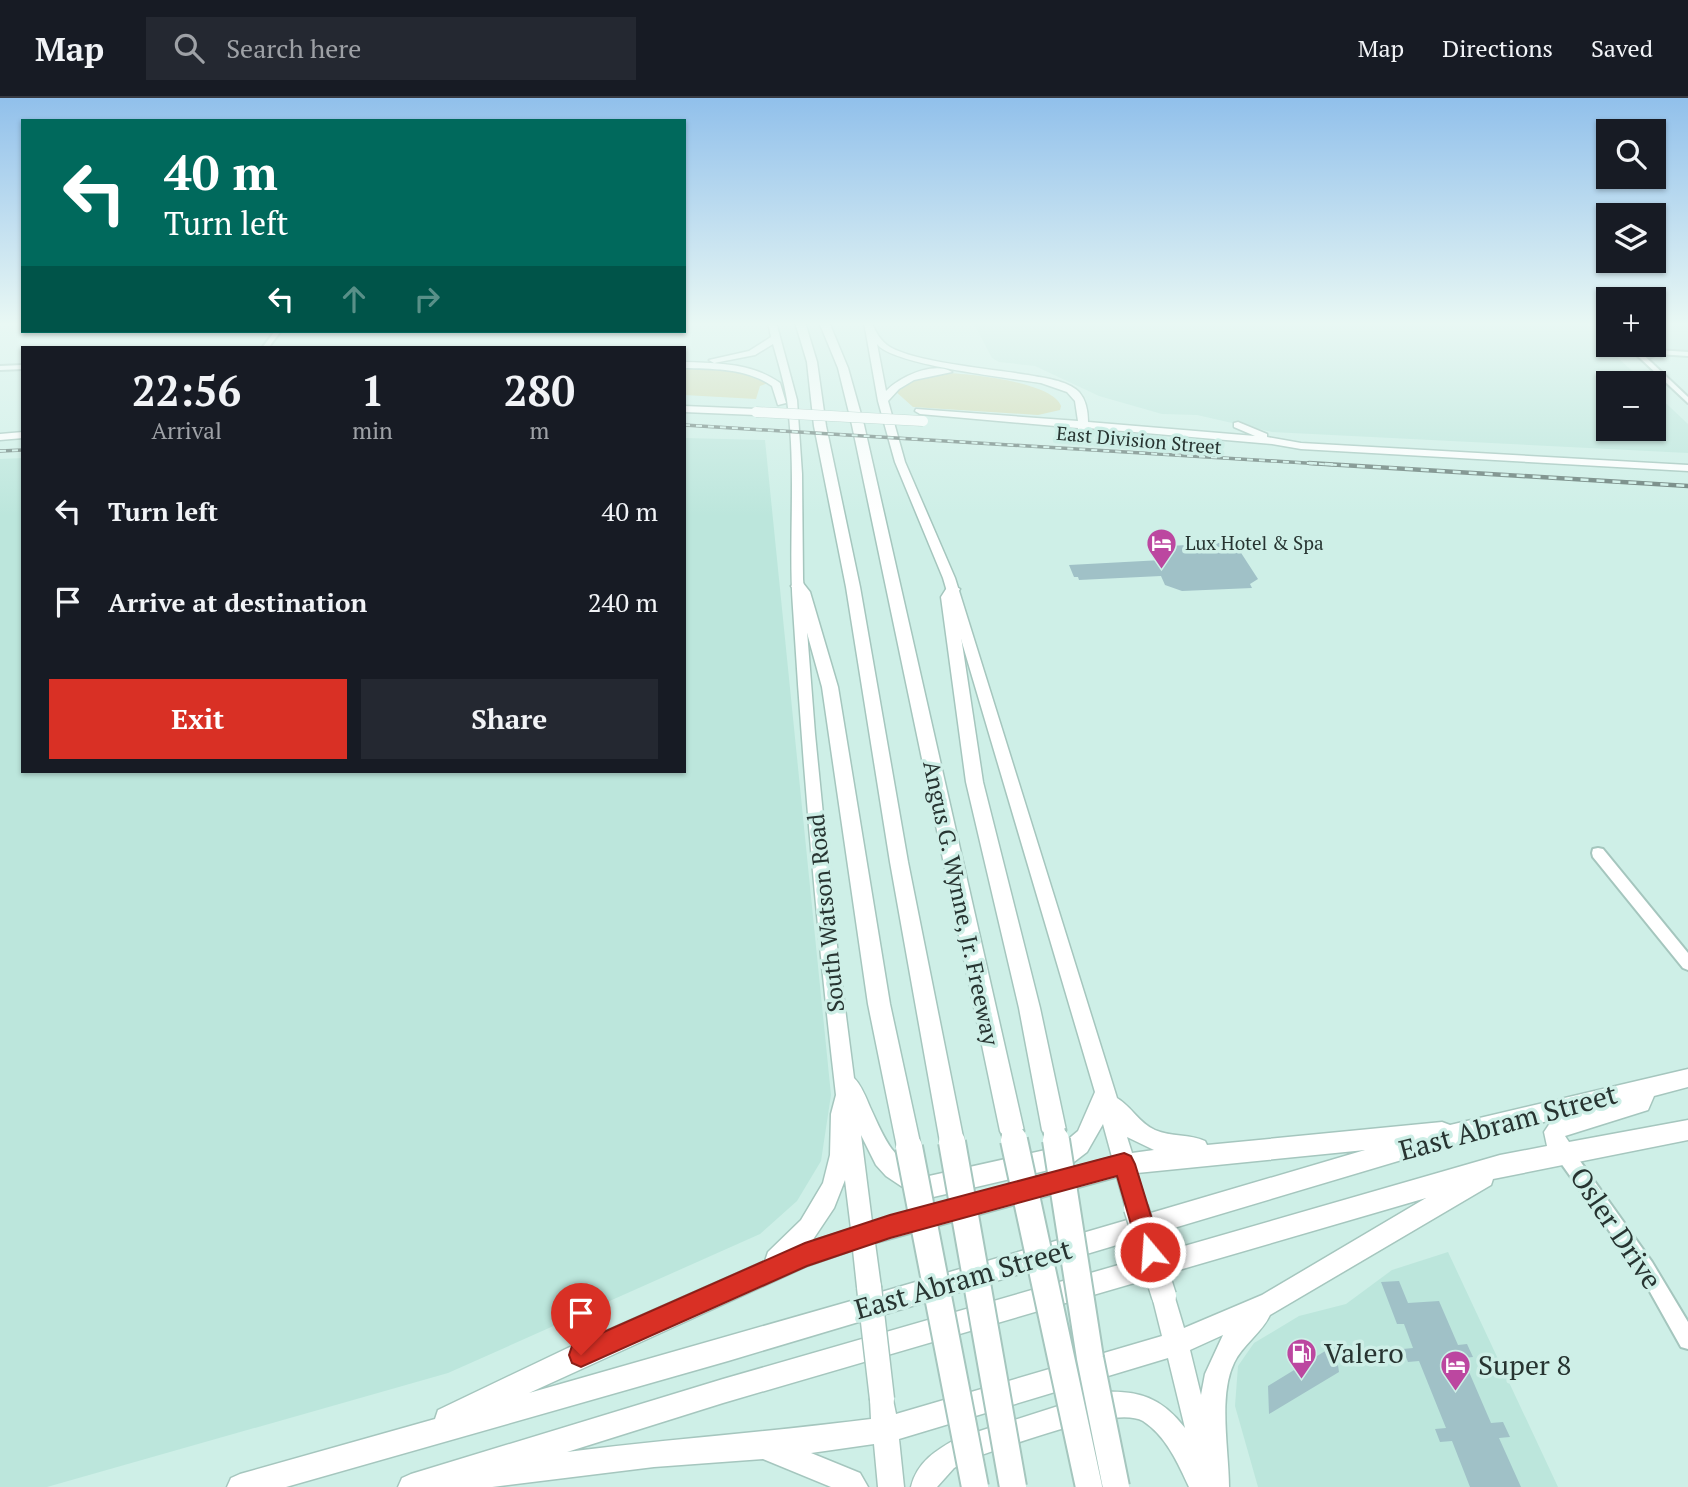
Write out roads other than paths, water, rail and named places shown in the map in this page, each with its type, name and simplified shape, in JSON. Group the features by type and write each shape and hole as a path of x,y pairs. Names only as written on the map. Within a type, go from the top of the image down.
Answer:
{"highway":[{"path":"815,387 820,426 853,587 897,848 1013,1487"},
{"name":"Angus G. Wynne, Jr. Freeway","path":"848,387 879,515 1089,1487"},
{"path":"798,586 803,592 830,687 845,771 878,1004 909,1147 975,1487"},
{"path":"953,589 948,597 970,756 1042,1054 1090,1358 1116,1487"}],"main road":[{"path":"777,387 782,406 791,410"},
{"name":"South Watson Road","path":"789,387 792,400 797,474 798,586 824,915 846,1081 891,1487"},
{"path":"881,387 906,481 953,589 1105,1092 1136,1208 1177,1343 1214,1487"},
{"path":"883,401 892,387"},
{"path":"1039,387 1051,389 1071,402 1069,428"},
{"path":"1062,387 1082,402 1083,424"},
{"name":"East Division Street","path":"686,398 755,407 1026,419 1069,428"},
{"name":"East Division Street","path":"686,409 755,407"},
{"path":"1026,419 1062,413"},
{"name":"East Division Street","path":"921,416 1069,428 1083,424 1272,441 1300,446 1688,468"},
{"name":"East Division Street","path":"1083,424 1277,451 1300,446"},
{"path":"1238,425 1266,437 1350,442 1394,452"},
{"path":"0,436 21,435"},
{"name":"East Abram Street","path":"240,1487 408,1437 728,1349 1472,1129 1688,1078"},
{"path":"846,1081 859,1103 870,1136 884,1162 909,1180 929,1187 1062,1157 1077,1150 1088,1137 1105,1092"},
{"path":"737,1287 791,1251 819,1213 841,1155 839,1121 846,1081"},
{"path":"1564,1153 1556,1143 1554,1132 1562,1125 1641,1103 1648,1086"},
{"path":"1105,1092 1121,1118 1138,1135 1156,1143 1244,1150"},
{"path":"408,1437 581,1355 805,1255 863,1236 1124,1164 1472,1129"},
{"name":"East Abram Street","path":"419,1485 723,1391 1500,1166 1688,1130"},
{"path":"419,1485 654,1454 763,1446 885,1430 1177,1343 1270,1303 1419,1217 1500,1166"},
{"path":"1214,1487 1212,1407 1221,1361 1245,1325 1270,1303"},
{"path":"924,1487 926,1479 945,1459 967,1447 1102,1405 1127,1403 1150,1411 1168,1427 1184,1448 1202,1487"},
{"path":"763,1446 851,1482 855,1487"}],"street":[{"path":"1673,387 1688,401"},
{"path":"1598,853 1688,964"},
{"name":"Osler Drive","path":"1564,1153 1646,1268 1688,1340"}],"railway":[{"path":"686,425 1338,465"},
{"path":"0,451 21,450"},
{"path":"1309,463 1688,486"}],"place":[{"name":"Lux Hotel & Spa","path":"1162,570"},
{"name":"Valero","path":"1301,1380"},
{"name":"Super 8","path":"1455,1392"}]}
